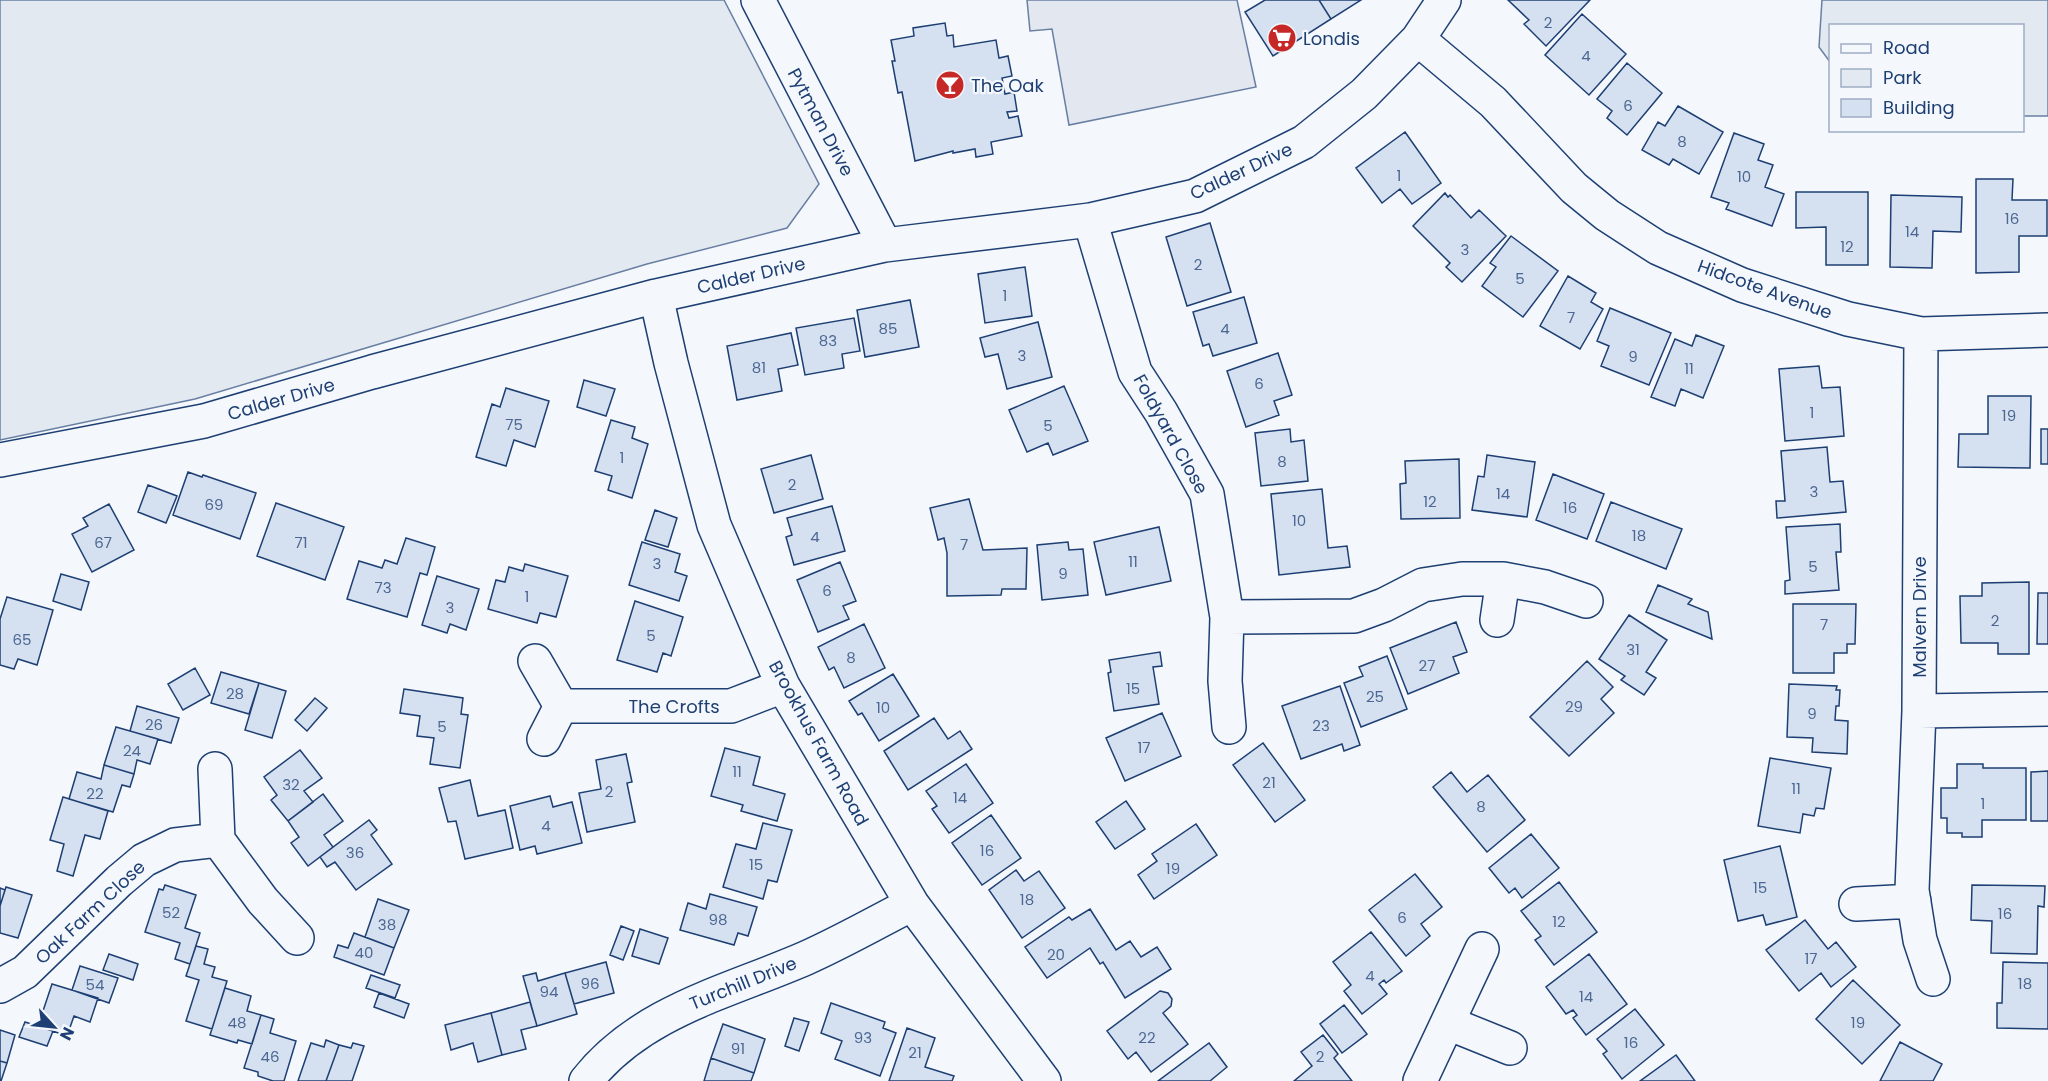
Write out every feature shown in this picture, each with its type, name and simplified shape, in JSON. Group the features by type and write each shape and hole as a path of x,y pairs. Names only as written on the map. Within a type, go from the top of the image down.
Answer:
{"street":[{"name":"Pytman Drive","path":"758,0 885,245"},
{"name":"Calder Drive","path":"0,460 204,421 372,372 656,296 885,245 1090,220 1195,196 1304,142 1364,94 1418,39 1444,0"},
{"name":"Hidcote Avenue","path":"1418,39 1493,102 1574,188 1607,215 1658,248 1742,285 1848,318 1921,334 2048,330"},
{"name":"Foldyard Close","path":"1090,220 1135,372 1161,412 1207,494 1227,617 1225,681 1229,727"},
{"name":"Brookhus Farm Road","path":"656,296 671,363 714,525 783,686 912,904 1044,1081"},
{"name":"Malvern Drive","path":"1921,334 1919,711 1912,890 1920,940 1933,979"},
{"path":"1227,617 1354,616 1423,585 1462,579 1503,579 1545,587 1586,601"},
{"path":"1497,620 1503,579"},
{"path":"535,661 561,706 544,739"},
{"name":"The Crofts","path":"561,706 731,706 783,686"},
{"path":"1919,711 2048,709"},
{"path":"215,769 218,840 263,901 297,938"},
{"name":"Oak Farm Close","path":"0,986 25,972 119,881 144,860 175,845 218,840"},
{"path":"1856,904 1914,901"},
{"name":"Turchill Drive","path":"586,1081 636,1033 687,1005 808,957 912,904"},
{"path":"1420,1081 1482,948"},
{"path":"1448,1023 1510,1048"}],"green space":[{"path":"0,0 724,0 819,184 787,228 647,264 195,399 0,440"},
{"path":"1822,0 2048,0 2048,116 2024,116 2024,24 1829,24 1829,61 1819,47"}],"shaded area":[{"path":"1027,0 1237,0 1256,87 1069,125 1052,29 1030,31"}],"building":[{"name":"Londis","path":"1265,0 1319,0 1331,19 1273,56 1245,12"},
{"path":"1319,0 1361,0 1331,19"},
{"path":"1508,0 1590,0 1546,46 1524,24 1529,20"},
{"path":"1582,14 1626,54 1589,95 1545,55"},
{"name":"The Oak","path":"945,23 947,36 953,35 954,47 996,40 999,58 1008,56 1012,76 1002,78 1005,94 1014,92 1017,111 1007,112 1009,118 1018,116 1022,136 991,142 993,154 976,157 975,149 953,153 953,151 915,161 902,92 898,93 891,40 914,36 913,28"},
{"path":"1627,63 1662,93 1627,135 1607,118 1612,111 1597,99"},
{"path":"1678,106 1723,132 1699,174 1673,159 1669,165 1642,150 1658,122 1665,126"},
{"path":"1405,132 1441,183 1412,204 1400,189 1382,203 1356,168"},
{"path":"1734,133 1764,144 1758,160 1773,165 1765,187 1784,194 1772,226 1726,209 1729,203 1711,197"},
{"path":"1976,179 2013,179 2012,200 2047,200 2047,236 2019,236 2019,272 1976,273"},
{"path":"1796,192 1868,192 1868,265 1826,265 1826,227 1796,228"},
{"path":"1445,193 1448,197 1450,195 1471,218 1479,210 1506,236 1462,282 1446,267 1450,263 1413,226"},
{"path":"1891,195 1962,197 1961,232 1933,231 1932,268 1890,267"},
{"path":"1210,223 1231,292 1187,306 1166,237"},
{"path":"1511,236 1558,271 1523,317 1482,286 1496,267 1490,263"},
{"path":"1025,267 1032,316 985,323 978,274"},
{"path":"1568,276 1596,293 1591,302 1603,309 1580,349 1540,326"},
{"path":"1244,297 1257,343 1213,356 1209,344 1203,346 1193,312"},
{"path":"910,300 919,347 865,357 857,310"},
{"path":"1610,308 1671,333 1649,385 1601,366 1609,346 1597,341"},
{"path":"854,318 860,351 842,354 844,368 805,375 796,328"},
{"path":"1038,322 1052,377 1007,389 998,354 985,357 980,338"},
{"path":"791,333 798,365 778,369 782,391 737,400 727,346"},
{"path":"1696,335 1724,346 1703,398 1681,389 1675,406 1651,397 1675,339 1692,346"},
{"path":"1278,353 1292,395 1274,401 1279,415 1246,427 1227,371"},
{"path":"1819,366 1822,388 1840,387 1844,436 1785,441 1779,369"},
{"path":"584,380 615,389 606,416 577,407"},
{"path":"1064,386 1088,441 1053,455 1048,443 1027,452 1009,410"},
{"path":"506,388 549,401 535,447 514,440 506,466 476,457 492,404 500,407"},
{"path":"1988,396 2031,396 2030,468 1958,467 1959,434 1988,434"},
{"path":"611,420 635,427 632,438 648,444 632,498 608,490 612,476 595,471"},
{"path":"1290,429 1291,442 1304,440 1308,481 1261,486 1255,433"},
{"path":"2041,429 2048,429 2048,464 2041,464"},
{"path":"1827,447 1830,482 1843,481 1846,512 1777,518 1776,501 1785,501 1781,451"},
{"path":"811,455 823,499 774,513 761,469"},
{"path":"1487,455 1535,462 1527,517 1472,510 1478,476 1484,477"},
{"path":"1459,459 1460,518 1401,519 1400,484 1406,483 1405,461"},
{"path":"188,472 256,493 240,539 173,515"},
{"path":"1553,474 1604,494 1587,539 1536,520"},
{"path":"148,485 177,496 166,523 138,512"},
{"path":"1322,489 1328,548 1347,546 1350,567 1279,575 1271,494"},
{"path":"969,499 983,550 1027,548 1026,589 1002,589 1001,595 947,596 947,553 944,538 938,540 930,508"},
{"path":"1611,502 1682,529 1666,569 1596,541"},
{"path":"276,503 344,527 325,580 257,556"},
{"path":"109,504 134,550 92,572 72,534 88,526 83,518"},
{"path":"832,506 845,551 794,565 786,537 792,535 787,518"},
{"path":"655,510 677,518 668,547 645,540"},
{"path":"1840,524 1841,552 1836,552 1839,590 1785,594 1785,581 1790,580 1786,527"},
{"path":"1159,527 1171,581 1106,595 1094,542"},
{"path":"406,538 435,547 427,575 420,573 407,617 347,599 359,561 382,568 385,560 397,564"},
{"path":"642,542 680,554 675,572 687,576 679,601 629,585"},
{"path":"1068,542 1069,550 1083,549 1088,595 1042,600 1037,545"},
{"path":"840,562 856,601 843,606 849,619 818,632 797,580"},
{"path":"525,564 568,576 556,617 540,613 537,623 488,609 496,580 505,582 509,567 523,571"},
{"path":"61,574 89,582 81,610 53,601"},
{"path":"437,576 479,589 466,630 450,624 447,633 422,625"},
{"path":"2029,582 2029,654 1998,654 1998,643 1961,643 1960,596 1982,596 1982,583"},
{"path":"1658,585 1692,599 1688,604 1708,612 1712,639 1646,612"},
{"path":"2038,593 2048,593 2048,644 2037,644"},
{"path":"7,597 53,610 37,665 18,659 14,669 0,665 0,619"},
{"path":"635,601 683,617 671,656 663,653 657,672 617,660"},
{"path":"1793,604 1856,604 1855,644 1847,644 1847,653 1834,653 1834,673 1793,673"},
{"path":"1629,615 1667,640 1646,672 1656,678 1644,695 1621,680 1625,676 1599,659"},
{"path":"1456,622 1467,652 1453,657 1459,673 1408,694 1390,648"},
{"path":"864,624 885,668 844,688 834,667 829,670 818,647"},
{"path":"1160,652 1162,666 1153,667 1159,704 1114,711 1108,673 1111,672 1109,660"},
{"path":"1387,656 1407,709 1361,727 1344,683 1363,676 1359,667"},
{"path":"1587,661 1613,687 1601,699 1614,713 1569,756 1530,717"},
{"path":"195,668 210,695 183,710 168,684"},
{"path":"221,672 259,683 249,714 211,703"},
{"path":"893,674 919,716 879,741 862,713 858,715 849,701"},
{"path":"259,683 286,691 272,738 245,730"},
{"path":"1789,684 1837,686 1836,690 1840,690 1835,720 1848,721 1847,754 1812,752 1813,738 1787,737"},
{"path":"1340,686 1360,745 1344,751 1342,744 1301,759 1282,706"},
{"path":"404,689 463,698 461,714 468,715 460,768 430,764 434,738 417,736 420,716 400,713"},
{"path":"315,698 327,708 307,731 295,720"},
{"path":"137,706 179,718 171,743 130,731"},
{"path":"1162,713 1181,756 1125,781 1106,738"},
{"path":"934,718 948,739 960,731 972,749 908,790 884,751"},
{"path":"116,727 158,739 150,764 137,760 134,774 104,765"},
{"path":"1263,743 1305,800 1275,822 1233,765"},
{"path":"725,748 760,757 753,785 785,794 777,821 741,811 743,805 711,796"},
{"path":"300,750 322,778 304,791 313,802 288,821 271,800 277,795 264,777"},
{"path":"626,754 632,782 627,783 635,822 587,832 579,793 601,789 596,760"},
{"path":"1770,758 1831,768 1824,809 1816,808 1814,816 1803,814 1800,833 1758,826"},
{"path":"966,764 993,803 949,833 932,809 937,806 926,791"},
{"path":"1957,764 1983,764 1983,768 2026,768 2026,820 1982,820 1982,837 1962,837 1962,833 1947,833 1947,818 1941,818 1941,788 1957,788"},
{"path":"104,765 134,774 130,787 122,785 113,812 69,799 77,772 101,779"},
{"path":"2048,771 2048,821 2031,821 2031,772"},
{"path":"1451,772 1467,792 1488,775 1525,820 1487,852 1433,787"},
{"path":"470,780 478,816 505,810 513,848 465,859 456,821 448,822 439,788"},
{"path":"323,794 343,821 324,835 333,847 308,866 291,843 299,837 288,821"},
{"path":"550,796 553,807 572,802 582,843 537,854 535,846 520,850 510,806"},
{"path":"63,797 108,811 100,839 85,835 73,876 57,871 64,844 50,840"},
{"path":"1126,801 1145,829 1115,849 1096,822"},
{"path":"991,815 1021,858 982,885 952,843"},
{"path":"369,820 377,830 371,835 392,864 356,890 335,862 327,867 320,857"},
{"path":"763,823 792,830 777,882 768,880 763,899 723,887 736,844 756,849"},
{"path":"1196,824 1217,855 1154,899 1138,875 1157,861 1152,854"},
{"path":"1531,834 1559,868 1522,898 1515,888 1509,893 1489,868"},
{"path":"1780,846 1797,917 1766,925 1763,915 1738,921 1724,860"},
{"path":"1016,870 1024,881 1039,871 1065,908 1022,938 989,890"},
{"path":"1415,874 1442,907 1421,924 1430,936 1406,956 1369,910"},
{"path":"1559,882 1597,932 1554,965 1535,940 1541,936 1521,911"},
{"path":"165,885 196,895 185,928 200,933 190,964 175,959 180,943 145,932 159,889 163,890"},
{"path":"1972,885 2045,886 2044,907 2038,906 2037,954 1991,953 1992,921 1971,920"},
{"path":"6,887 32,895 18,938 0,933 0,906"},
{"path":"0,888 5,890 0,906"},
{"path":"710,894 757,907 748,936 738,933 734,945 680,930 688,903 706,909"},
{"path":"378,899 409,910 394,948 365,937"},
{"path":"1090,909 1116,950 1130,941 1141,957 1157,947 1171,969 1125,998 1103,962 1100,964 1090,948 1047,978 1025,947 1069,917 1072,920"},
{"path":"1805,920 1828,949 1836,942 1856,967 1831,987 1821,973 1799,991 1766,950"},
{"path":"621,926 634,931 623,960 610,955"},
{"path":"640,929 668,938 659,964 632,956"},
{"path":"1371,932 1402,971 1386,983 1384,980 1379,984 1387,994 1362,1014 1344,991 1351,985 1333,962"},
{"path":"354,933 394,948 384,975 334,957 338,945 348,948"},
{"path":"196,946 208,949 204,964 215,967 212,977 227,981 212,1029 186,1021 199,980 186,976"},
{"path":"109,954 138,964 133,980 103,970"},
{"path":"1589,954 1627,1004 1586,1035 1573,1018 1577,1015 1573,1010 1566,1014 1546,987"},
{"path":"606,962 614,993 574,1004 565,973"},
{"path":"2003,962 2048,963 2048,1029 1997,1028 1997,1003 2002,1003"},
{"path":"80,966 118,978 109,1003 72,990"},
{"path":"536,973 538,981 565,973 577,1014 537,1026 523,976"},
{"path":"371,975 400,985 395,998 366,988"},
{"path":"1853,980 1900,1025 1862,1064 1816,1019"},
{"path":"52,984 98,998 90,1022 74,1016 67,1036 38,1026"},
{"path":"225,988 251,996 247,1011 261,1015 252,1044 238,1040 237,1043 210,1035"},
{"path":"1160,991 1168,993 1172,999 1171,1006 1163,1013 1188,1044 1151,1072 1136,1052 1128,1059 1107,1031"},
{"path":"379,993 409,1004 404,1018 374,1007"},
{"path":"530,1002 537,1026 521,1030 526,1049 502,1055 491,1013"},
{"path":"831,1003 885,1022 883,1028 896,1033 880,1076 835,1059 842,1041 821,1033"},
{"path":"1344,1005 1367,1034 1342,1053 1320,1024"},
{"path":"1635,1009 1664,1045 1622,1079 1603,1054 1607,1051 1597,1039"},
{"path":"491,1013 502,1055 478,1062 473,1043 451,1050 445,1025"},
{"path":"261,1015 274,1019 270,1033 296,1041 284,1081 273,1081 258,1076 258,1072 244,1068"},
{"path":"794,1018 809,1022 799,1051 785,1046"},
{"path":"25,1022 53,1031 47,1046 19,1037"},
{"path":"723,1024 765,1039 754,1073 711,1058"},
{"path":"907,1028 935,1038 925,1067 954,1076 952,1081 889,1081"},
{"path":"0,1030 15,1035 7,1063 0,1061"},
{"path":"1323,1035 1338,1054 1334,1058 1352,1081 1294,1081 1312,1066 1301,1052"},
{"path":"326,1040 339,1045 326,1081 298,1081 311,1043 324,1047"},
{"path":"1900,1042 1942,1064 1933,1081 1880,1081"},
{"path":"353,1043 364,1046 352,1081 326,1081 339,1045 351,1048"},
{"path":"1209,1043 1227,1067 1210,1081 1158,1081"},
{"path":"1676,1055 1695,1081 1640,1081"},
{"path":"711,1058 754,1073 751,1081 704,1081"},
{"path":"0,1061 7,1063 1,1081 0,1081"}],"place":[{"name":"Londis","path":"1282,38"},
{"name":"The Oak","path":"950,85"}]}
